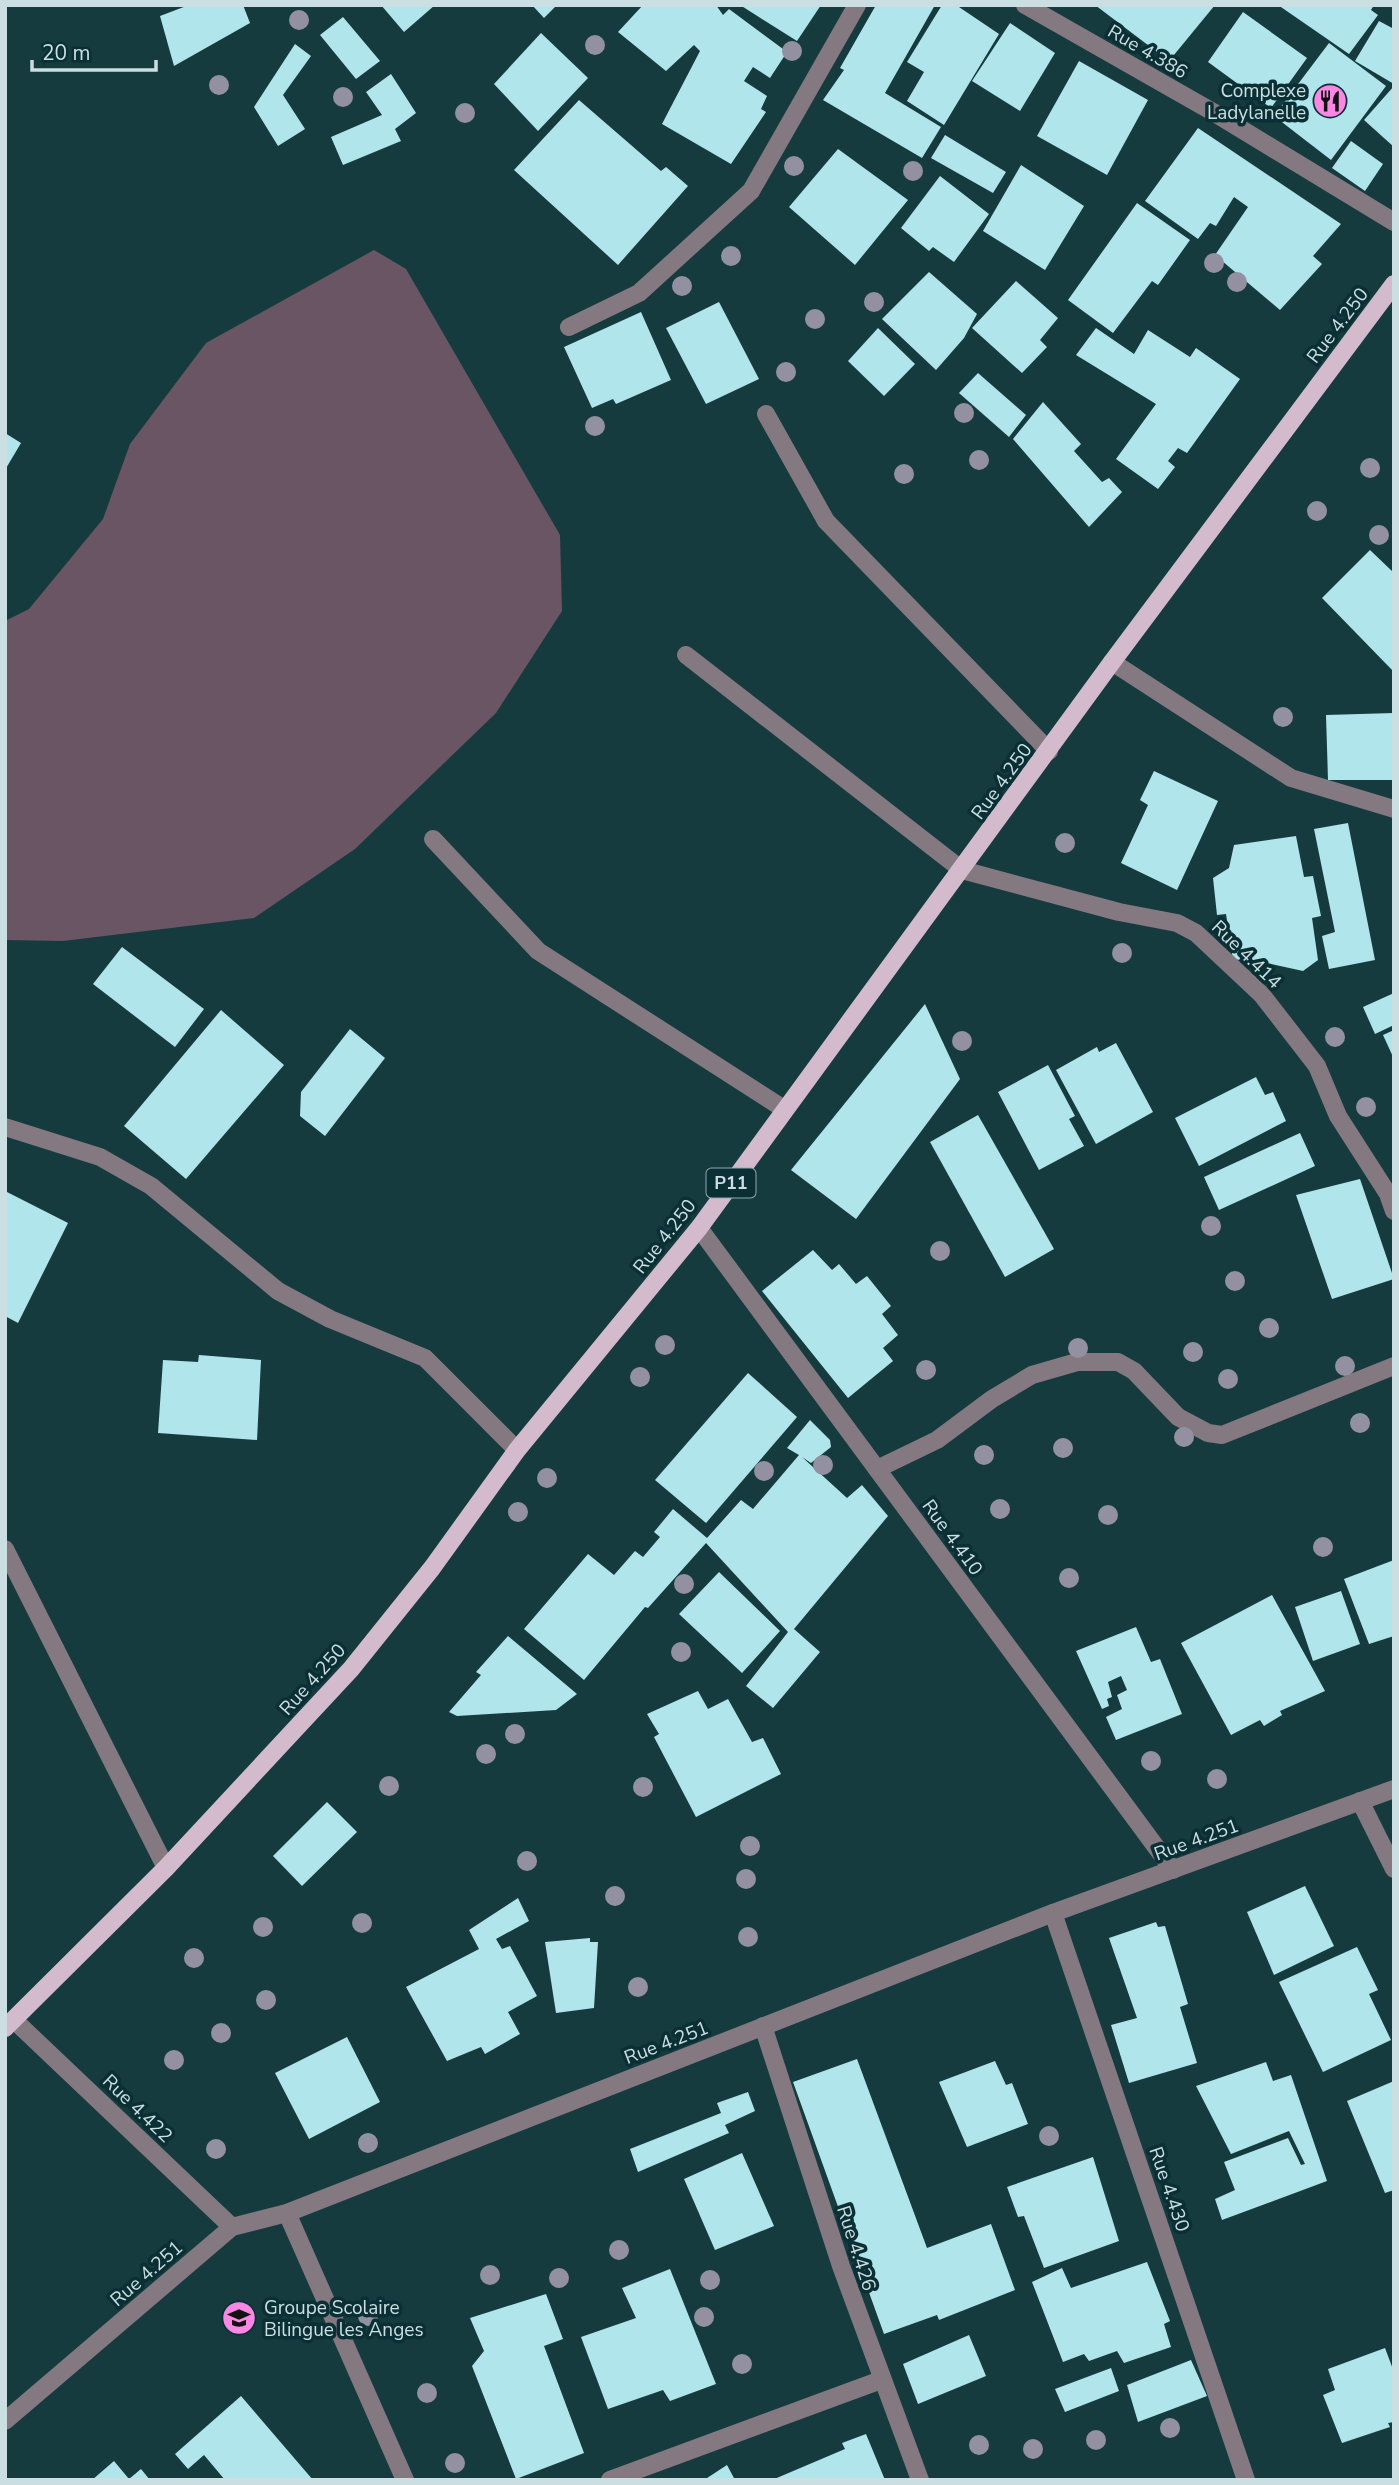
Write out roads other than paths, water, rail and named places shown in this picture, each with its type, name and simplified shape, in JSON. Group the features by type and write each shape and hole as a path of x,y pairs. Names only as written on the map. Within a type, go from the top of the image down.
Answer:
{"main road":[{"name":"Rue 4.250","path":"10,2024 166,1868 351,1669 432,1567 517,1450 699,1228 1112,662 1394,284"}],"street":[{"path":"569,327 639,292 751,191 857,5"},
{"name":"Rue 4.386","path":"1025,5 1213,112 1394,222"},
{"path":"766,414 826,521 1049,751"},
{"path":"687,655 962,870"},
{"path":"1112,662 1291,778 1394,809"},
{"path":"433,839 538,951 784,1109"},
{"name":"Rue 4.414","path":"962,870 1119,912 1177,923 1196,933 1262,995 1317,1066 1338,1116 1388,1194 1394,1211"},
{"path":"5,1127 100,1157 151,1186 278,1291 330,1319 425,1358 517,1450"},
{"name":"Rue 4.410","path":"699,1228 1173,1870"},
{"path":"877,1469 937,1440 1032,1375 1077,1362 1118,1362 1134,1371 1178,1417 1208,1433 1222,1435 1394,1366"},
{"path":"5,1549 166,1868"},
{"name":"Rue 4.251","path":"5,2421 232,2227 287,2213 1053,1913 1394,1789"},
{"path":"1360,1801 1394,1869"},
{"name":"Rue 4.430","path":"1053,1913 1246,2480"},
{"name":"Rue 4.422","path":"10,2024 232,2227"},
{"name":"Rue 4.426","path":"763,2026 881,2380 920,2480"},
{"path":"287,2213 405,2480"},
{"path":"610,2480 881,2380"}],"place":[{"name":"Complexe Ladylanelle","path":"1330,101"},
{"name":"Groupe Scolaire Bilingue les Anges","path":"239,2318"}]}
